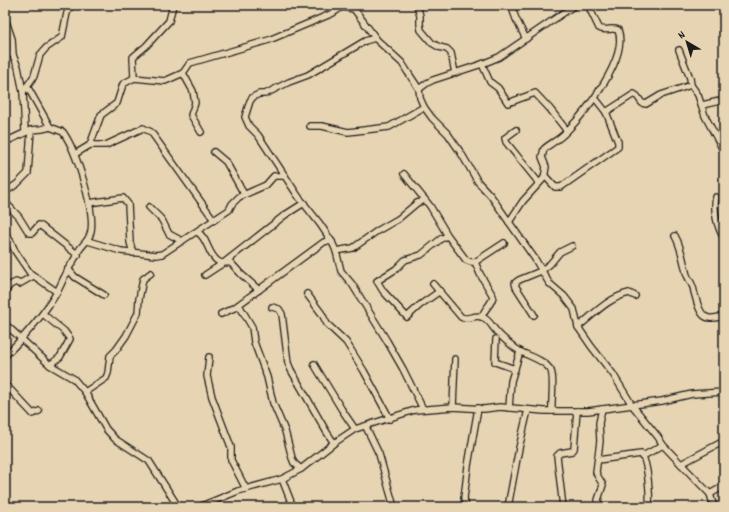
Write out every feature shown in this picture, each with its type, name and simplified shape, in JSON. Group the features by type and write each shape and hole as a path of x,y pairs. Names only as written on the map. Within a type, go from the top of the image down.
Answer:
{"street":[{"path":"23,92 36,71 40,55 46,48 62,37 67,13 71,5"},
{"path":"134,78 133,57 146,46 169,21 173,5"},
{"path":"417,5 420,16 421,30 432,43 447,49 451,53 454,73"},
{"path":"511,5 526,39"},
{"path":"420,89 427,83 499,57 575,5"},
{"path":"509,222 523,201 545,176 546,167 542,157 544,149 567,131 595,98 607,77 619,50 619,32 616,29 604,30 599,28 588,5"},
{"path":"90,145 101,115 117,103 123,84 134,78 165,81 183,74 190,63 269,40 333,13 342,6 354,9 375,38 402,63 420,89 420,98 424,107 432,118 448,134 478,182 491,196 535,259 549,283"},
{"path":"5,18 12,39 13,56 18,67 28,131 28,173 17,184 5,192"},
{"path":"375,38 364,41 308,76 289,82 265,94 256,96 250,100 245,116 246,121 258,135 304,204 332,242 341,271 352,284 387,341 423,409"},
{"path":"679,50 690,78 691,85 698,95 705,116 724,152"},
{"path":"5,52 13,56"},
{"path":"482,64 490,82 498,88 508,103 535,93 567,131"},
{"path":"183,74 193,91 195,103 191,115 201,132"},
{"path":"606,112 634,94 642,104 646,104 661,95 691,85"},
{"path":"27,86 50,128"},
{"path":"545,176 555,187 561,187 618,147 618,142 606,112 595,98"},
{"path":"702,105 724,100"},
{"path":"310,126 322,126 348,132 389,127 424,107"},
{"path":"5,142 28,131 50,128 63,132 75,154 92,219 88,241 79,251 78,255 68,269 57,292 43,314 22,339 5,356"},
{"path":"75,154 90,145 106,145 144,128 151,132 214,220"},
{"path":"516,130 505,138 506,142 540,183"},
{"path":"214,152 226,162 244,194"},
{"path":"404,174 434,211 448,236 466,260 475,262 504,243"},
{"path":"88,241 120,251 156,255 162,254 228,210 239,197 266,185 274,176 285,176"},
{"path":"716,197 715,207 720,231 724,238"},
{"path":"89,203 123,198 128,204 130,242 133,253"},
{"path":"336,251 353,248 377,231 398,219 417,203 425,200"},
{"path":"5,202 19,217 29,233 32,233 39,225 78,255"},
{"path":"205,275 225,262 285,215 304,204"},
{"path":"149,207 162,220 168,234 182,241"},
{"path":"196,232 202,235 208,248 218,261 221,263 231,263 241,274 260,290"},
{"path":"5,233 11,242 14,251 33,276 57,292"},
{"path":"440,292 420,304 407,317 383,291 376,281 388,275 405,260 421,255 442,238 448,236"},
{"path":"675,236 679,243 685,270 694,291 695,300 703,315 713,318 724,316"},
{"path":"221,314 239,305 324,242 332,242"},
{"path":"534,315 515,284 519,280 541,271 550,264 560,252 572,246"},
{"path":"475,262 493,296 491,303 484,310 482,317"},
{"path":"68,269 74,278 104,295"},
{"path":"85,392 106,378 110,356 126,336 138,313 143,279 151,273"},
{"path":"534,274 549,283 564,296 574,309 578,327 613,374 632,405 663,445 710,494 712,506"},
{"path":"5,292 10,285 16,282 19,284 33,276"},
{"path":"433,284 464,319 476,316 482,317 487,320 497,333 520,352 538,360 550,369 552,377 552,411"},
{"path":"578,327 611,299 629,293 635,296"},
{"path":"307,294 322,314 327,324 346,342 364,371 390,419"},
{"path":"239,305 252,327 254,342 267,377 273,403 285,431 292,458 294,463 301,469"},
{"path":"272,307 279,309 282,314 288,363 291,370 334,443"},
{"path":"43,314 64,331 70,338 60,357 50,365"},
{"path":"5,324 50,365 74,379 85,392 106,429 115,439 149,461 177,505 180,507"},
{"path":"496,339 495,362 515,369"},
{"path":"509,408 511,380 520,352"},
{"path":"209,357 207,376 212,397 231,447 231,460 246,489"},
{"path":"453,406 455,359"},
{"path":"314,364 355,430"},
{"path":"5,384 33,414 39,411"},
{"path":"199,507 216,499 282,479 301,469 334,443 355,430 415,410 453,406 577,411 662,401 692,394 724,392"},
{"path":"466,507 464,498 478,408"},
{"path":"600,507 598,500 603,485 596,475 600,440 599,423 602,409"},
{"path":"508,507 518,448 528,410"},
{"path":"563,507 557,456 560,453 572,451 574,449 577,411"},
{"path":"366,427 379,454 394,507"},
{"path":"681,464 724,441"},
{"path":"598,460 639,454 643,456 663,445"},
{"path":"643,456 650,494 649,507"},
{"path":"282,479 293,507"},
{"path":"710,494 724,486"}]}
